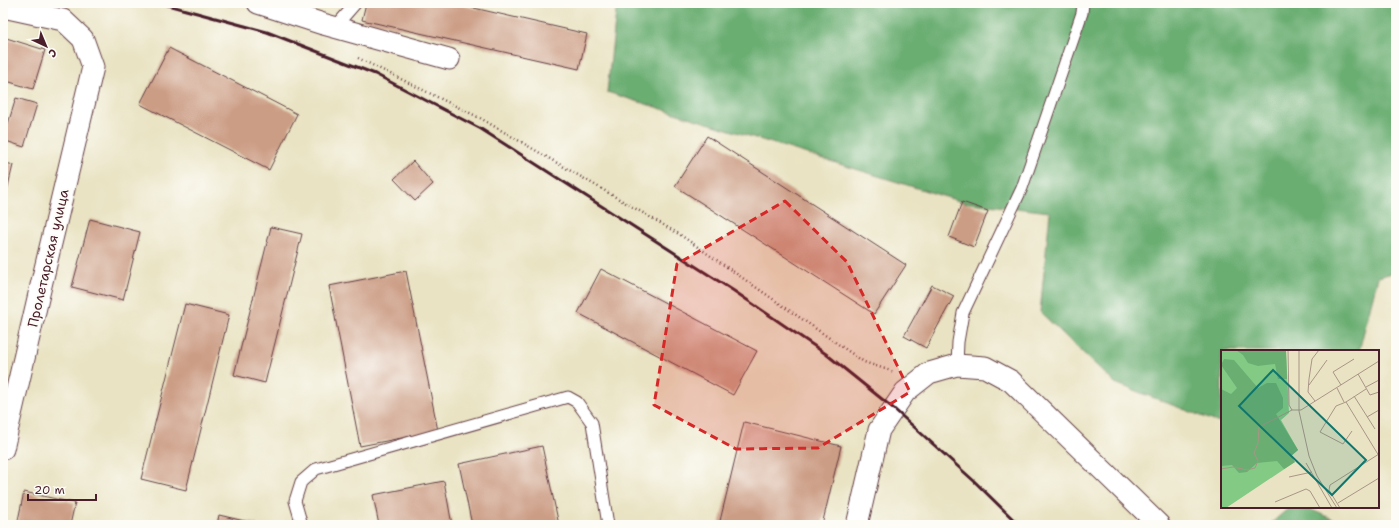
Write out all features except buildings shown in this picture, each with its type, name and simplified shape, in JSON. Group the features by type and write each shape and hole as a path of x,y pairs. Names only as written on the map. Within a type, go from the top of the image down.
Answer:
{"street":[{"path":"258,3 335,27 449,59"},
{"name":"Пролетарская улица","path":"3,7 63,20 83,39 94,66 3,449"},
{"path":"857,525 879,430 905,392 929,373 957,365 985,367 1011,381 1159,525"}],"lane":[{"path":"335,27 356,3"},
{"path":"957,365 958,342 963,314 1022,188 1082,14 1083,3"},
{"path":"302,525 295,501 301,482 316,469 568,397 577,402 592,423 608,525"}],"path":[{"path":"353,56 480,118 679,234 864,362 895,372"}],"highlighted area":[{"path":"785,201 847,262 910,392 818,448 736,449 654,405 677,264"}],"green space":[{"path":"617,3 1396,3 1396,272 1378,277 1359,350 1221,350 1221,424 1115,383 1040,312 1050,212 962,202 607,92"},
{"path":"1289,508 1307,508 1346,525 1269,525"}],"railway":[{"path":"160,3 267,32 375,74 481,129 734,291 826,354 893,408 974,481 1019,525"}]}
